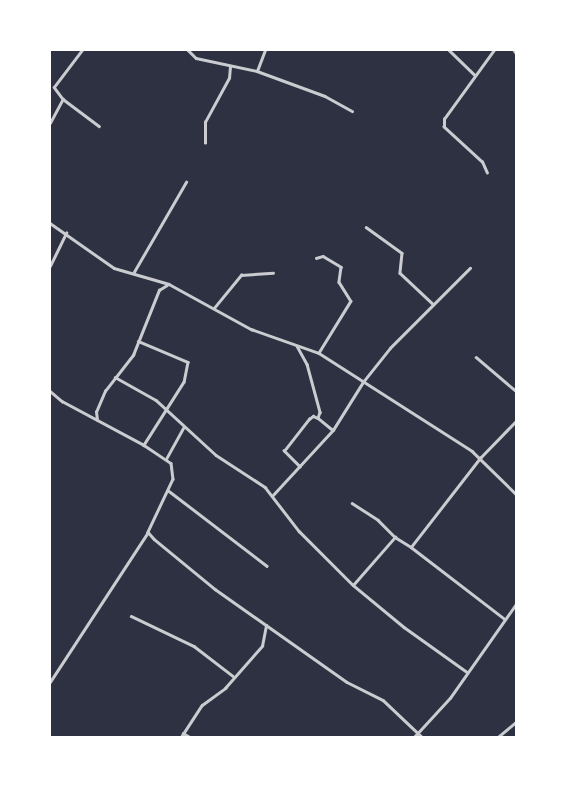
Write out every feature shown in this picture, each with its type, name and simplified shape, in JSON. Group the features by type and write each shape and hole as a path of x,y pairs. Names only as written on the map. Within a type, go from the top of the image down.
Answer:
{"street":[{"path":"82,50 52,87 63,99 99,126"},
{"path":"188,50 196,58 257,72 324,96 352,111"},
{"path":"257,72 265,50"},
{"path":"449,50 474,74"},
{"path":"487,173 482,162 444,127 451,106 494,50"},
{"path":"205,143 205,122 229,78 230,67"},
{"path":"50,122 63,99"},
{"path":"134,272 186,182"},
{"path":"50,223 66,233 102,262 169,284 251,329 319,353 450,436 480,458 516,494"},
{"path":"366,227 402,253 400,273 432,303"},
{"path":"50,266 66,233"},
{"path":"316,258 323,256 341,267 339,282 351,301 319,353"},
{"path":"272,496 333,430 362,382 432,303 470,268"},
{"path":"214,308 241,276 273,273"},
{"path":"97,420 99,406 114,376 133,355 159,290 169,284"},
{"path":"138,341 188,362 184,382 144,445"},
{"path":"297,346 307,364 320,412 318,418"},
{"path":"476,357 516,391"},
{"path":"114,376 177,416 184,428 216,455 256,480 272,496 299,531 353,584 404,627 467,672"},
{"path":"50,391 62,402 144,445 166,460 174,473 169,490 148,532 50,682"},
{"path":"300,466 284,451 309,419 313,416 318,418 333,430"},
{"path":"411,547 480,458 516,421"},
{"path":"166,460 184,428"},
{"path":"169,490 267,566"},
{"path":"352,504 378,520 395,537 411,547 505,619"},
{"path":"148,532 215,589 347,682 383,700 422,737"},
{"path":"353,584 395,537"},
{"path":"414,737 450,698 516,604"},
{"path":"131,616 194,646 233,676"},
{"path":"181,737 202,705 225,688 233,676 262,646 266,625"},
{"path":"498,737 516,722"},
{"path":"183,733 190,737"}]}
